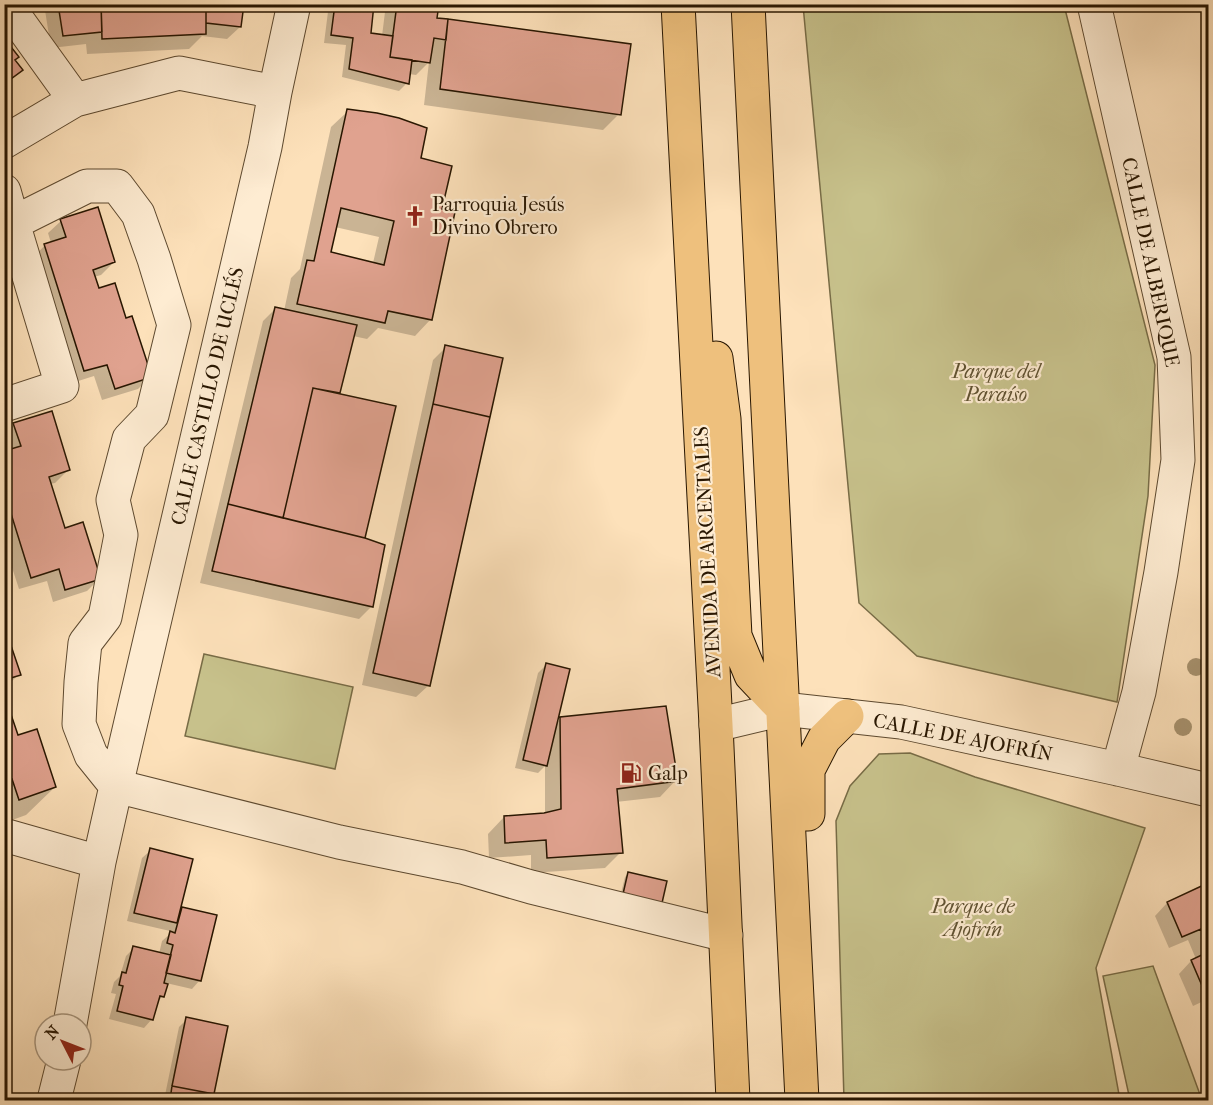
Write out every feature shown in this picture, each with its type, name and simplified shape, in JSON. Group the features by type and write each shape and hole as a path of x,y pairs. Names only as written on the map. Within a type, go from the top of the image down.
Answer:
{"main road":[{"name":"AVENIDA DE ARCENTALES","path":"678,4 716,725 733,1101"},
{"path":"748,4 802,1101"},
{"path":"694,303 714,347 724,419 735,636 751,675 783,709"},
{"path":"795,951 812,927 808,770 824,739 847,716"}],"street":[{"path":"6,4 75,100"},
{"name":"CALLE CASTILLO DE UCLÉS","path":"72,1012 99,862 265,147 294,4"},
{"name":"CALLE DE ALBERIQUE","path":"1094,4 1174,357 1178,449 1161,572 1139,693 1118,769"},
{"path":"4,142 75,100 179,73 275,92"},
{"path":"13,223 87,186 117,186 138,214 174,325 152,415 129,439 113,500 121,535 110,597 105,617 85,643 80,724 91,755 116,786 339,842 462,867 531,887 726,935"},
{"path":"4,191 62,386 4,405"},
{"name":"CALLE DE AJOFRÍN","path":"716,725 783,709 909,724 1209,790"},
{"path":"4,835 99,862"},
{"path":"54,1101 61,1072"}],"green space":[{"name":"Parque del Paraíso","path":"803,5 1064,5 1155,365 1148,496 1117,702 917,656 859,603"},
{"path":"204,654 353,687 335,769 185,736"},
{"name":"Parque de Ajofrín","path":"910,753 975,777 1145,828 1096,968 1120,1100 844,1100 836,821 850,786 879,754"},
{"path":"1153,966 1202,1100 1130,1100 1103,976"}],"building":[{"path":"58,4 101,4 102,32 63,36"},
{"path":"101,4 206,4 206,34 102,39"},
{"path":"206,4 244,4 241,27 206,23"},
{"path":"335,4 374,4 371,33 393,36 390,57 412,60 409,84 349,69 353,38 331,35"},
{"path":"397,4 439,4 437,18 448,19 446,40 434,38 430,63 390,57"},
{"path":"448,19 631,44 621,115 440,89"},
{"path":"4,38 19,57 15,60 23,70 4,84"},
{"name":"Parroquia Jesús Divino Obrero","path":"347,109 399,118 427,128 421,158 452,166 442,209 455,212 432,320 388,311 385,323 297,304 307,260 314,261","holes":["341,208 394,221 384,265 331,252"]},
{"path":"98,207 115,262 93,270 99,288 115,283 126,318 132,316 152,377 115,389 107,365 84,371 44,244 66,237 60,219"},
{"path":"275,307 357,325 340,393 313,388 283,518 228,504"},
{"path":"445,345 503,358 490,417 433,404"},
{"path":"313,388 396,406 365,538 283,518"},
{"path":"433,404 490,417 430,686 373,673"},
{"path":"52,411 70,470 49,477 65,528 83,522 101,579 65,590 59,569 31,578 4,491 4,451 21,446 13,423"},
{"path":"228,504 385,545 373,607 212,571"},
{"path":"4,625 21,675 4,680"},
{"path":"546,663 570,669 547,766 523,760"},
{"path":"4,694 18,735 37,729 56,787 19,800 12,779 4,781"},
{"path":"666,706 678,781 617,789 623,853 547,858 546,840 505,843 504,816 544,813 561,809 560,717"},
{"path":"150,848 193,859 177,923 134,913"},
{"path":"628,872 667,881 662,903 623,894"},
{"path":"1208,883 1208,947 1201,929 1182,937 1167,902"},
{"path":"182,907 217,915 201,981 166,973 173,945 167,943 170,931 175,933"},
{"path":"133,946 171,955 164,983 168,984 164,997 160,996 153,1020 117,1011 123,986 119,985 122,972 126,973"},
{"path":"1208,952 1208,994 1206,995 1191,960"},
{"path":"186,1017 228,1026 214,1094 172,1086"},
{"path":"172,1086 214,1094 213,1100 170,1100"}],"place":[{"name":"Parroquia Jesús Divino Obrero","path":"415,216"},
{"name":"Galp","path":"631,773"}]}
